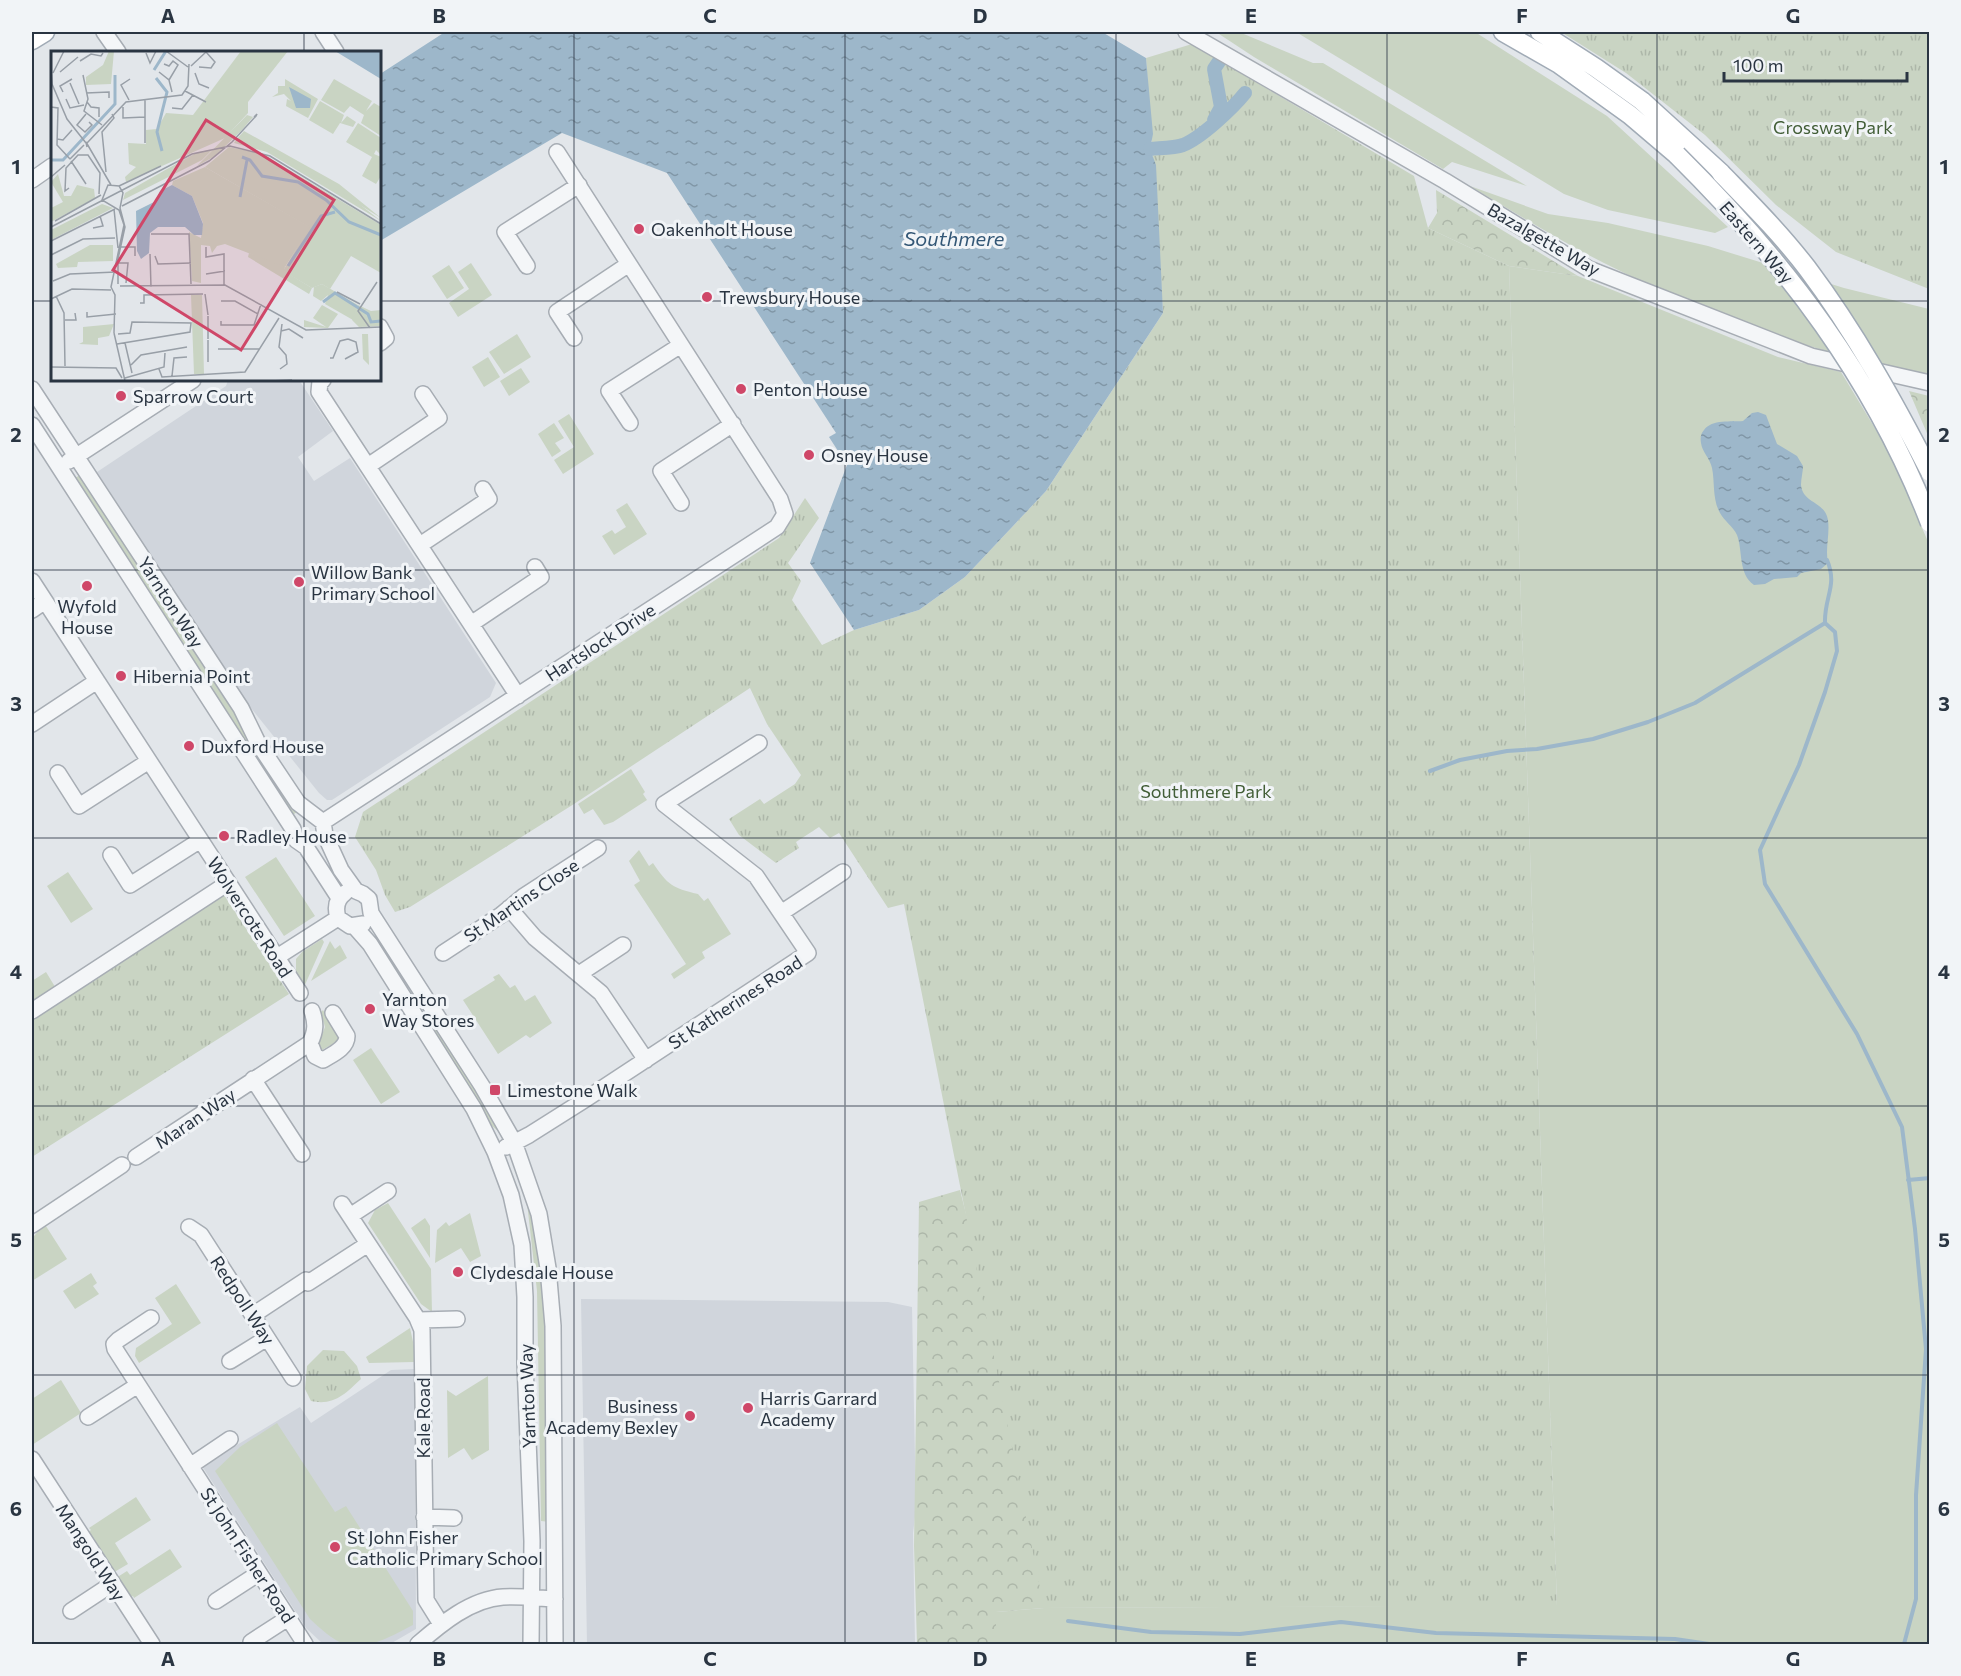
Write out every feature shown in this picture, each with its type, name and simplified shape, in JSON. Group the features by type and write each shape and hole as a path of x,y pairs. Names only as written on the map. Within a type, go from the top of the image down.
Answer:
{"main road":[{"path":"32,40 45,32"},
{"name":"Eastern Way","path":"1503,32 1568,71 1630,115 1677,155 1746,226 1791,279 1835,343 1883,420 1918,492 1929,523"},
{"name":"Eastern Way","path":"1540,32 1642,101 1721,173 1779,234 1839,313 1900,413 1929,472"}],"street":[{"path":"104,32 116,51"},
{"path":"323,32 335,51"},
{"name":"Bazalgette Way","path":"1186,32 1445,181 1589,269 1811,356 1929,383"},
{"name":"Hartslock Drive","path":"320,824 777,527 785,514 780,499 733,424 557,152"},
{"path":"32,180 51,167"},
{"path":"527,266 505,232 579,185"},
{"path":"574,338 557,312 629,264"},
{"path":"381,329 387,338 381,342"},
{"path":"630,423 609,391 681,345"},
{"path":"59,468 191,381"},
{"path":"320,381 319,392 518,696"},
{"name":"Yarnton Way","path":"32,388 241,708 258,743 298,803 320,824 341,870 357,891 369,899 371,913 482,1086 514,1142 539,1214 551,1297 555,1644"},
{"path":"368,466 439,418 423,394"},
{"path":"681,503 661,471 733,424"},
{"name":"Yarnton Way","path":"32,425 293,829 296,840 306,847 339,898"},
{"path":"420,545 489,499 483,489"},
{"path":"471,624 541,577 535,567"},
{"name":"Wolvercote Road","path":"32,581 300,993"},
{"path":"32,610 45,602"},
{"path":"32,724 97,681"},
{"name":"St Katherines Road","path":"514,1142 646,1060 808,953 756,876 664,804 759,743"},
{"path":"58,773 79,806 148,761"},
{"path":"293,829 297,819 304,814 320,824 322,841 316,846 306,847"},
{"name":"Wolvercote Road","path":"111,855 130,885 199,841"},
{"name":"St Martins Close","path":"443,953 598,848"},
{"path":"781,913 843,872"},
{"path":"32,1011 228,883"},
{"path":"277,957 338,918 336,906 339,898 346,893 357,891"},
{"path":"509,908 535,938 601,993 646,1060"},
{"path":"355,927 365,923 371,913"},
{"name":"Yarnton Way","path":"338,918 345,925 355,927 370,944 468,1099 495,1152 511,1196 522,1245 525,1297 525,1363 532,1541 531,1644"},
{"path":"579,974 623,945"},
{"path":"312,1011 316,1021 315,1033 310,1043 315,1056 323,1060 344,1046 348,1040 333,1013"},
{"name":"Maran Way","path":"136,1157 253,1078 310,1043"},
{"name":"Maran Way","path":"253,1078 302,1154"},
{"path":"495,1152 514,1142"},
{"path":"32,1224 122,1166"},
{"name":"Kale Road","path":"388,1191 346,1210 419,1320 423,1340 426,1600 441,1624"},
{"name":"Redpoll Way","path":"189,1227 201,1235 293,1378"},
{"path":"253,1315 306,1280 308,1283 368,1244"},
{"name":"St John Fisher Road","path":"151,1318 114,1344 115,1350 305,1644"},
{"path":"419,1320 457,1319"},
{"path":"230,1361 267,1338"},
{"path":"88,1417 138,1385"},
{"path":"190,1466 230,1439"},
{"name":"Mangold Way","path":"32,1459 37,1479 152,1644"},
{"path":"424,1517 454,1518"},
{"path":"216,1601 259,1573"},
{"path":"71,1611 112,1584"},
{"path":"418,1644 441,1624 482,1602 503,1597 555,1599"},
{"path":"251,1642 288,1618"}],"shaded area":[{"name":"Willow Bank Primary School","path":"228,381 300,381 333,431 298,457 314,481 350,458 496,683 490,697 332,800 327,800 319,793 243,698 97,472 226,386"},
{"name":"Harris Garrard Academy","path":"581,1299 888,1302 912,1307 916,1509 913,1533 915,1644 587,1644"},
{"name":"St John Fisher Catholic Primary School","path":"415,1369 416,1629 390,1644 323,1644 306,1628 202,1466 300,1407 311,1423 391,1370"}],"green space":[{"path":"1216,32 1239,32 1313,63 1323,63 1527,186 1452,162 1443,169"},
{"path":"1296,32 1475,32 1607,116 1728,227 1715,233 1608,210 1564,194"},
{"name":"Crossway Park","path":"1561,32 1929,32 1929,289 1836,252 1776,205 1705,135 1626,73"},
{"name":"Southmere Park","path":"1192,44 1414,176 1428,228 1509,266 1557,1606 1044,1608 904,904 888,908 839,833 830,838 819,827 796,842 799,848 776,863 739,835 729,819 760,799 764,804 795,784 801,775 767,724 750,688 574,804 410,907 395,912 385,895 376,870 355,837 363,812 779,538 805,498 819,518 788,563 801,581 792,600 822,645 854,630 919,610 965,577 1046,491 1163,313 1146,58"},
{"path":"1470,186 1548,214 1608,223 1708,246 1844,288 1929,309 1929,377 1845,357 1763,330 1682,299 1587,254"},
{"path":"1436,190 1578,276 1509,266 1428,228 1437,213"},
{"path":"471,263 492,295 458,317 449,303 469,289 458,272"},
{"path":"449,265 464,288 447,299 432,276"},
{"path":"1509,266 1578,276 1778,357 1841,372 1890,453 1929,544 1929,1644 996,1644 996,1612 1044,1608 1557,1605"},
{"path":"517,334 531,357 504,374 489,352"},
{"path":"488,357 500,377 484,387 472,367"},
{"path":"521,368 530,382 509,396 500,381"},
{"path":"1909,391 1929,396 1929,438"},
{"path":"569,414 594,454 563,474 554,460 574,447 558,421"},
{"path":"554,423 564,438 555,443 561,451 552,457 538,434"},
{"path":"80,475 300,809 293,815 95,514 94,507 75,478"},
{"path":"627,503 647,534 614,555 602,536 612,530 615,534 626,527 616,510"},
{"path":"631,769 645,792 643,794 647,800 613,822 604,825 593,809 584,814 578,804"},
{"path":"639,850 649,866 653,863 671,885 698,894 704,901 708,898 731,934 702,952 705,958 674,979 671,974 686,964 634,885 640,881 629,861"},
{"path":"276,857 315,916 284,936 245,877"},
{"path":"68,872 93,909 71,923 47,886"},
{"path":"222,892 289,994 32,1157 32,1018"},
{"path":"322,939 324,942 304,987 296,973 296,959 302,952"},
{"path":"330,941 335,949 340,945 347,958 311,981"},
{"path":"46,972 57,990 32,1007 32,981"},
{"path":"499,974 510,988 515,985 525,1001 535,995 552,1023 530,1038 526,1035 498,1054 463,1000 495,980 493,977"},
{"path":"323,1010 339,1038 338,1041 320,1051 317,1048 325,1027 321,1012"},
{"path":"434,1021 486,1101 502,1135 490,1124 427,1025"},
{"path":"371,1048 400,1092 381,1104 353,1060"},
{"path":"960,1190 996,1333 1087,1355 1044,1608 996,1612 996,1644 917,1644 914,1546 919,1202"},
{"path":"528,1193 546,1285 550,1522 541,1521 537,1291 526,1194"},
{"path":"388,1203 431,1269 432,1312 421,1304 368,1223 375,1210"},
{"path":"470,1213 481,1256 470,1262 461,1248 435,1263 437,1230 446,1222 449,1226"},
{"path":"425,1218 430,1226 430,1258 411,1228"},
{"path":"44,1223 67,1259 32,1281 32,1239"},
{"path":"91,1273 97,1283 93,1286 99,1294 75,1309 63,1291"},
{"path":"176,1284 201,1323 139,1363 135,1356 136,1348 172,1324 155,1298"},
{"path":"410,1328 415,1351 414,1362 369,1363 366,1357"},
{"path":"323,1350 344,1351 357,1366 361,1379 339,1398 326,1402 311,1401 305,1389 307,1366"},
{"path":"488,1376 489,1450 472,1460 464,1448 448,1458 447,1390 456,1396"},
{"path":"61,1380 81,1413 32,1445 32,1399"},
{"path":"277,1423 335,1512 346,1506 413,1611 413,1625 380,1641 354,1646 335,1640 310,1619 215,1471 240,1447"},
{"path":"136,1497 151,1520 115,1543 128,1564 111,1574 86,1534 91,1530 89,1528"},
{"path":"170,1549 182,1567 134,1598 133,1596 129,1598 116,1578 127,1571 130,1575"}],"water":[{"name":"Southmere","path":"445,32 1102,32 1146,58 1153,134 1150,149 1156,165 1163,313 1046,491 965,577 919,610 854,630 810,563 847,465 829,437 836,433 667,173 562,133 381,240 381,73"},
{"path":"1758,412 1766,415 1777,444 1797,456 1803,466 1801,485 1803,491 1826,514 1828,563 1821,569 1801,573 1797,577 1774,579 1765,584 1754,585 1745,575 1737,535 1717,508 1712,468 1702,446 1701,434 1707,426 1712,424 1743,421 1752,413"}],"waterway":[{"path":"1214,120 1221,107 1214,69 1220,60"},
{"path":"1150,149 1183,145 1199,136 1245,93"},
{"path":"1827,560 1831,585 1825,623 1835,632 1837,651 1799,765 1760,850 1765,884 1857,1034 1902,1127 1915,1229 1926,1349 1916,1495 1916,1599 1904,1644"},
{"path":"1430,771 1460,760 1593,739 1648,722 1695,703 1825,623"},
{"path":"1908,1180 1930,1178"},
{"path":"1068,1621 1151,1632 1240,1634 1341,1622 1436,1633 1675,1639 1709,1644"}],"place":[{"name":"Oakenholt House","path":"639,229"},
{"name":"Trewsbury House","path":"707,297"},
{"name":"Penton House","path":"741,389"},
{"name":"Sparrow Court","path":"121,396"},
{"name":"Osney House","path":"809,455"},
{"name":"Willow Bank Primary School","path":"299,582"},
{"name":"Wyfold House","path":"87,586"},
{"name":"Hibernia Point","path":"121,676"},
{"name":"Duxford House","path":"189,746"},
{"name":"Radley House","path":"224,836"},
{"name":"Yarnton Way Stores","path":"370,1009"},
{"name":"Limestone Walk","path":"495,1090"},
{"name":"Clydesdale House","path":"458,1272"},
{"name":"Harris Garrard Academy","path":"748,1408"},
{"name":"Business Academy Bexley","path":"690,1416"},
{"name":"St John Fisher Catholic Primary School","path":"335,1547"}]}
